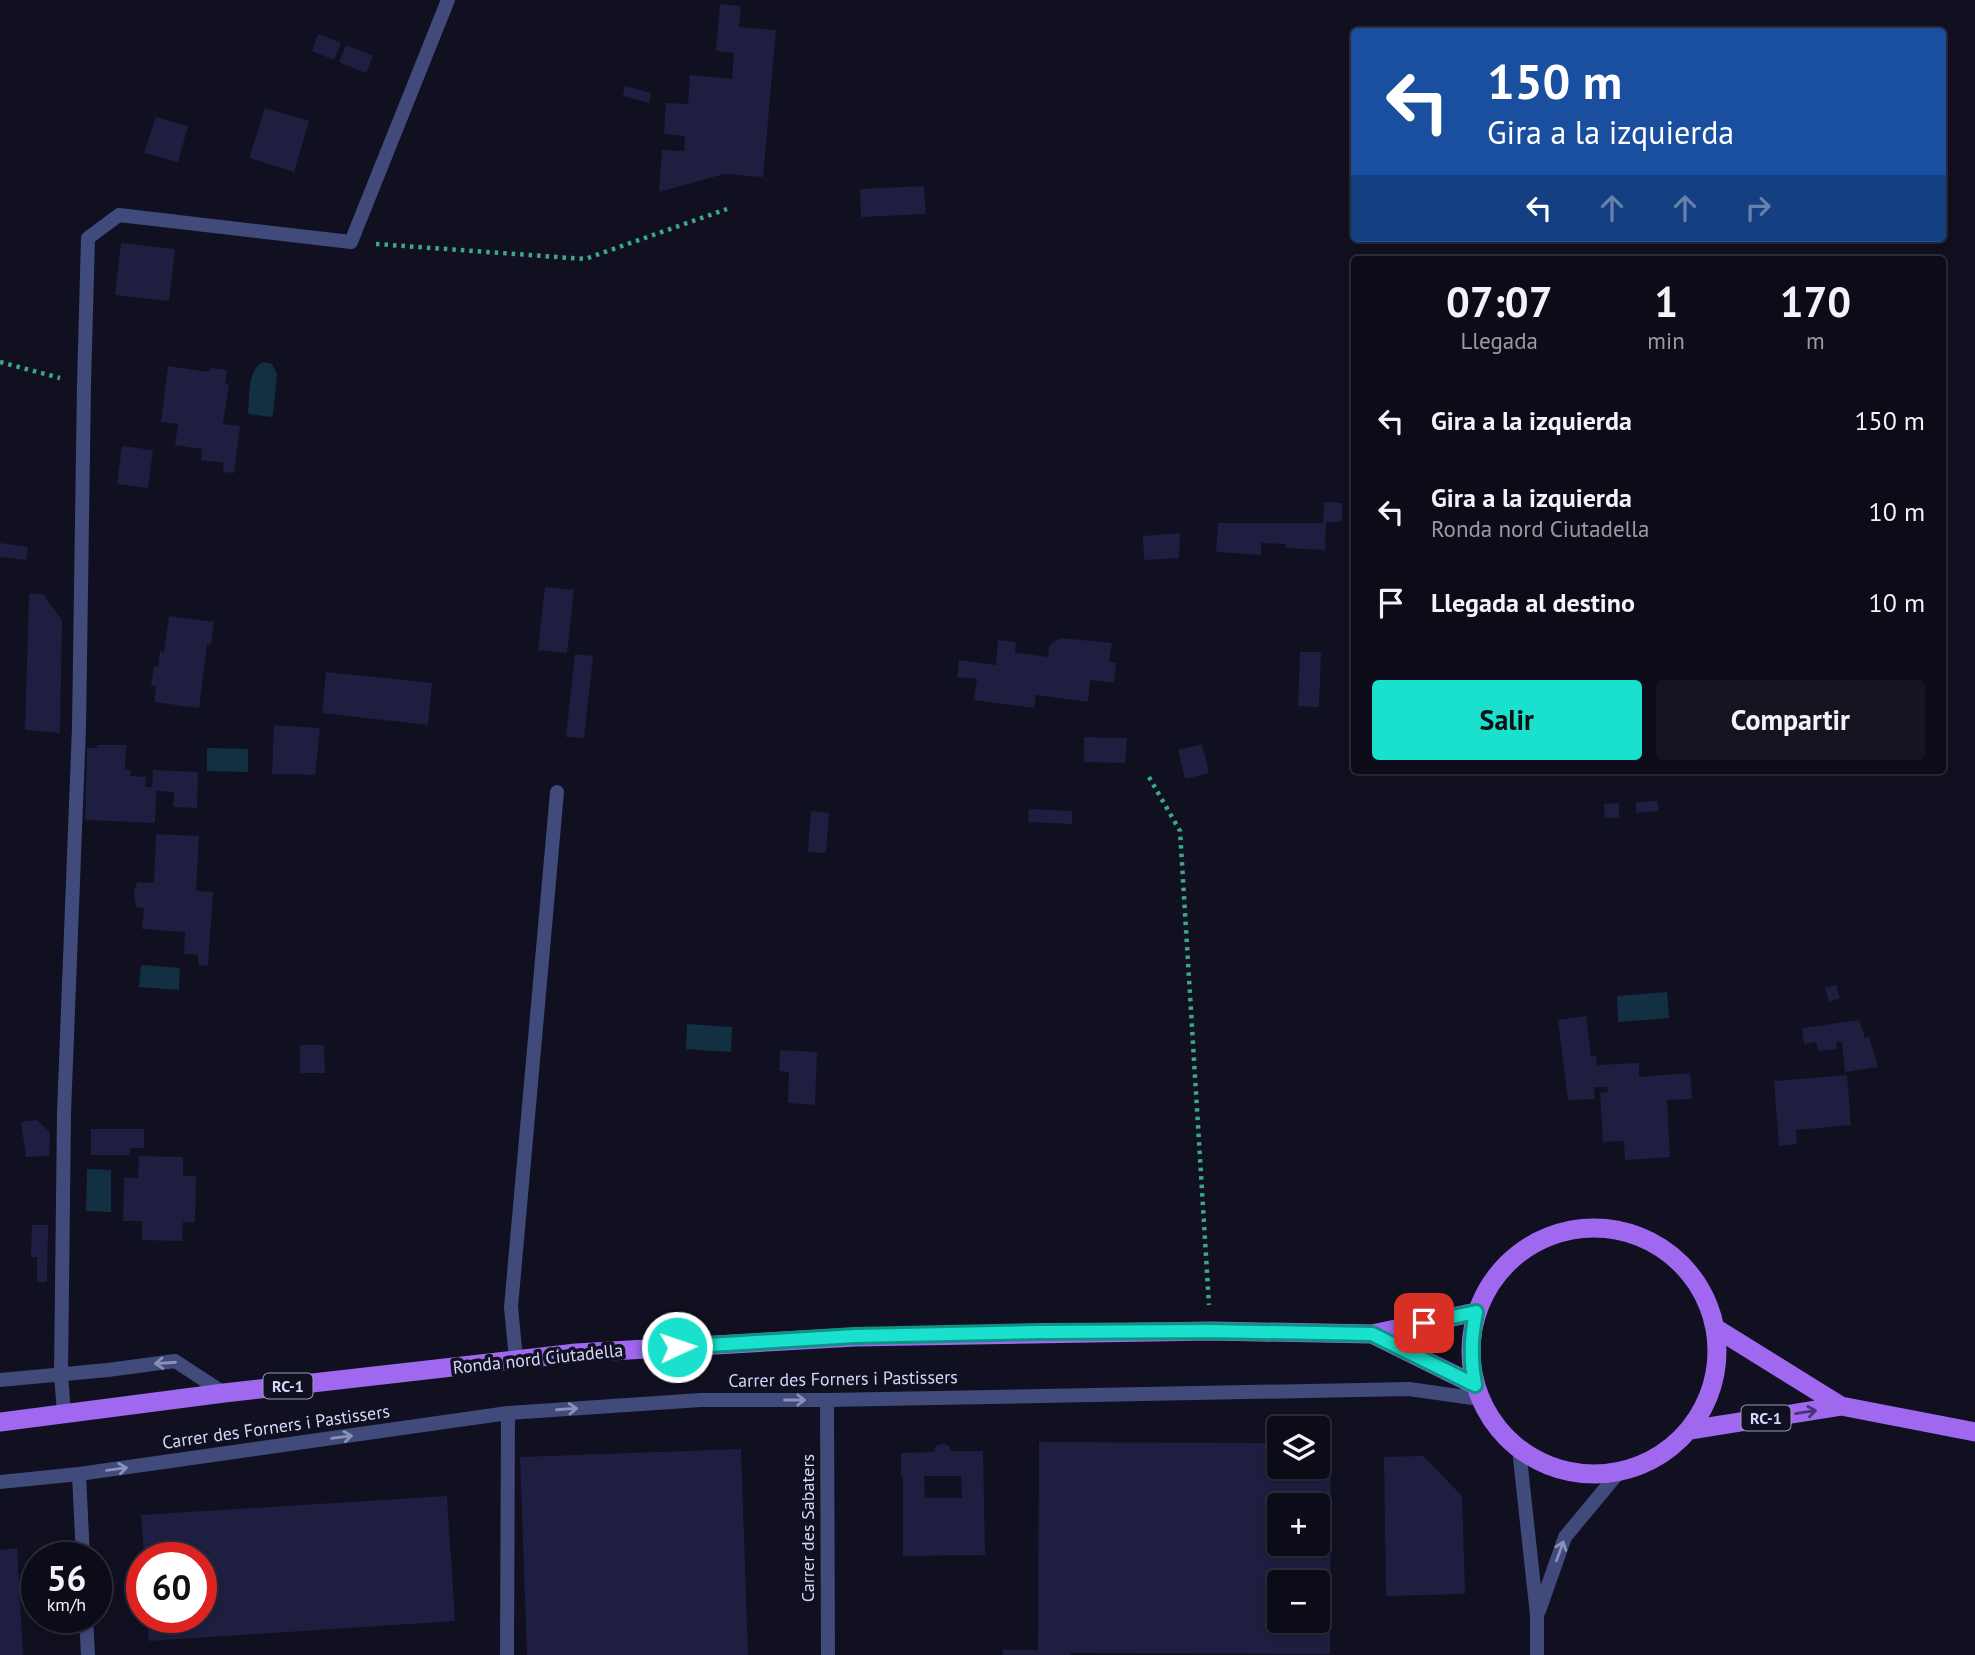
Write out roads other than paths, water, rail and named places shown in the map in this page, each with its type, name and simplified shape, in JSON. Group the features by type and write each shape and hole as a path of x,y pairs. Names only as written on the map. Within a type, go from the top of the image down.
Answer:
{"main road":[{"path":"1603,1227 1643,1237 1678,1258 1703,1290 1717,1329 1718,1365 1709,1399 1690,1430 1659,1457 1619,1472 1584,1474 1550,1466 1519,1449 1496,1427 1478,1392 1471,1360 1471,1336 1476,1312 1495,1276 1525,1247 1562,1231 1603,1227"},
{"name":"Ronda nord Ciutadella","path":"0,1422 224,1393 576,1353 855,1336 1210,1331 1372,1334 1476,1312"},
{"name":"RC-1","path":"1717,1329 1841,1406"},
{"name":"Ronda nord Ciutadella","path":"1372,1334 1478,1392"},
{"name":"RC-1","path":"1690,1430 1841,1406 1975,1432"}],"street":[{"path":"64,1414 61,1374 64,1113 79,727 88,239 119,215 351,242 448,0"},
{"path":"516,1359 511,1307 557,792"},
{"path":"0,1380 175,1361 224,1393"},
{"name":"Carrer des Forners i Pastissers","path":"0,1482 79,1474 508,1413 701,1400 1409,1389 1478,1392"},
{"name":"Carrer des Sabaters","path":"827,1400 828,1655"},
{"path":"507,1655 508,1413"},
{"path":"1519,1449 1537,1615 1537,1655"},
{"path":"1537,1615 1565,1537 1619,1472"},
{"path":"79,1474 82,1542"},
{"path":"87,1633 88,1655"}],"water":[{"path":"263,362 272,364 277,374 271,417 248,412 252,377"},
{"path":"207,748 248,749 248,772 207,771"},
{"path":"141,965 180,968 179,990 139,987"},
{"path":"1667,992 1669,1018 1618,1022 1617,996"},
{"path":"687,1024 732,1027 731,1052 686,1049"},
{"path":"87,1169 111,1170 111,1212 86,1211"}]}
